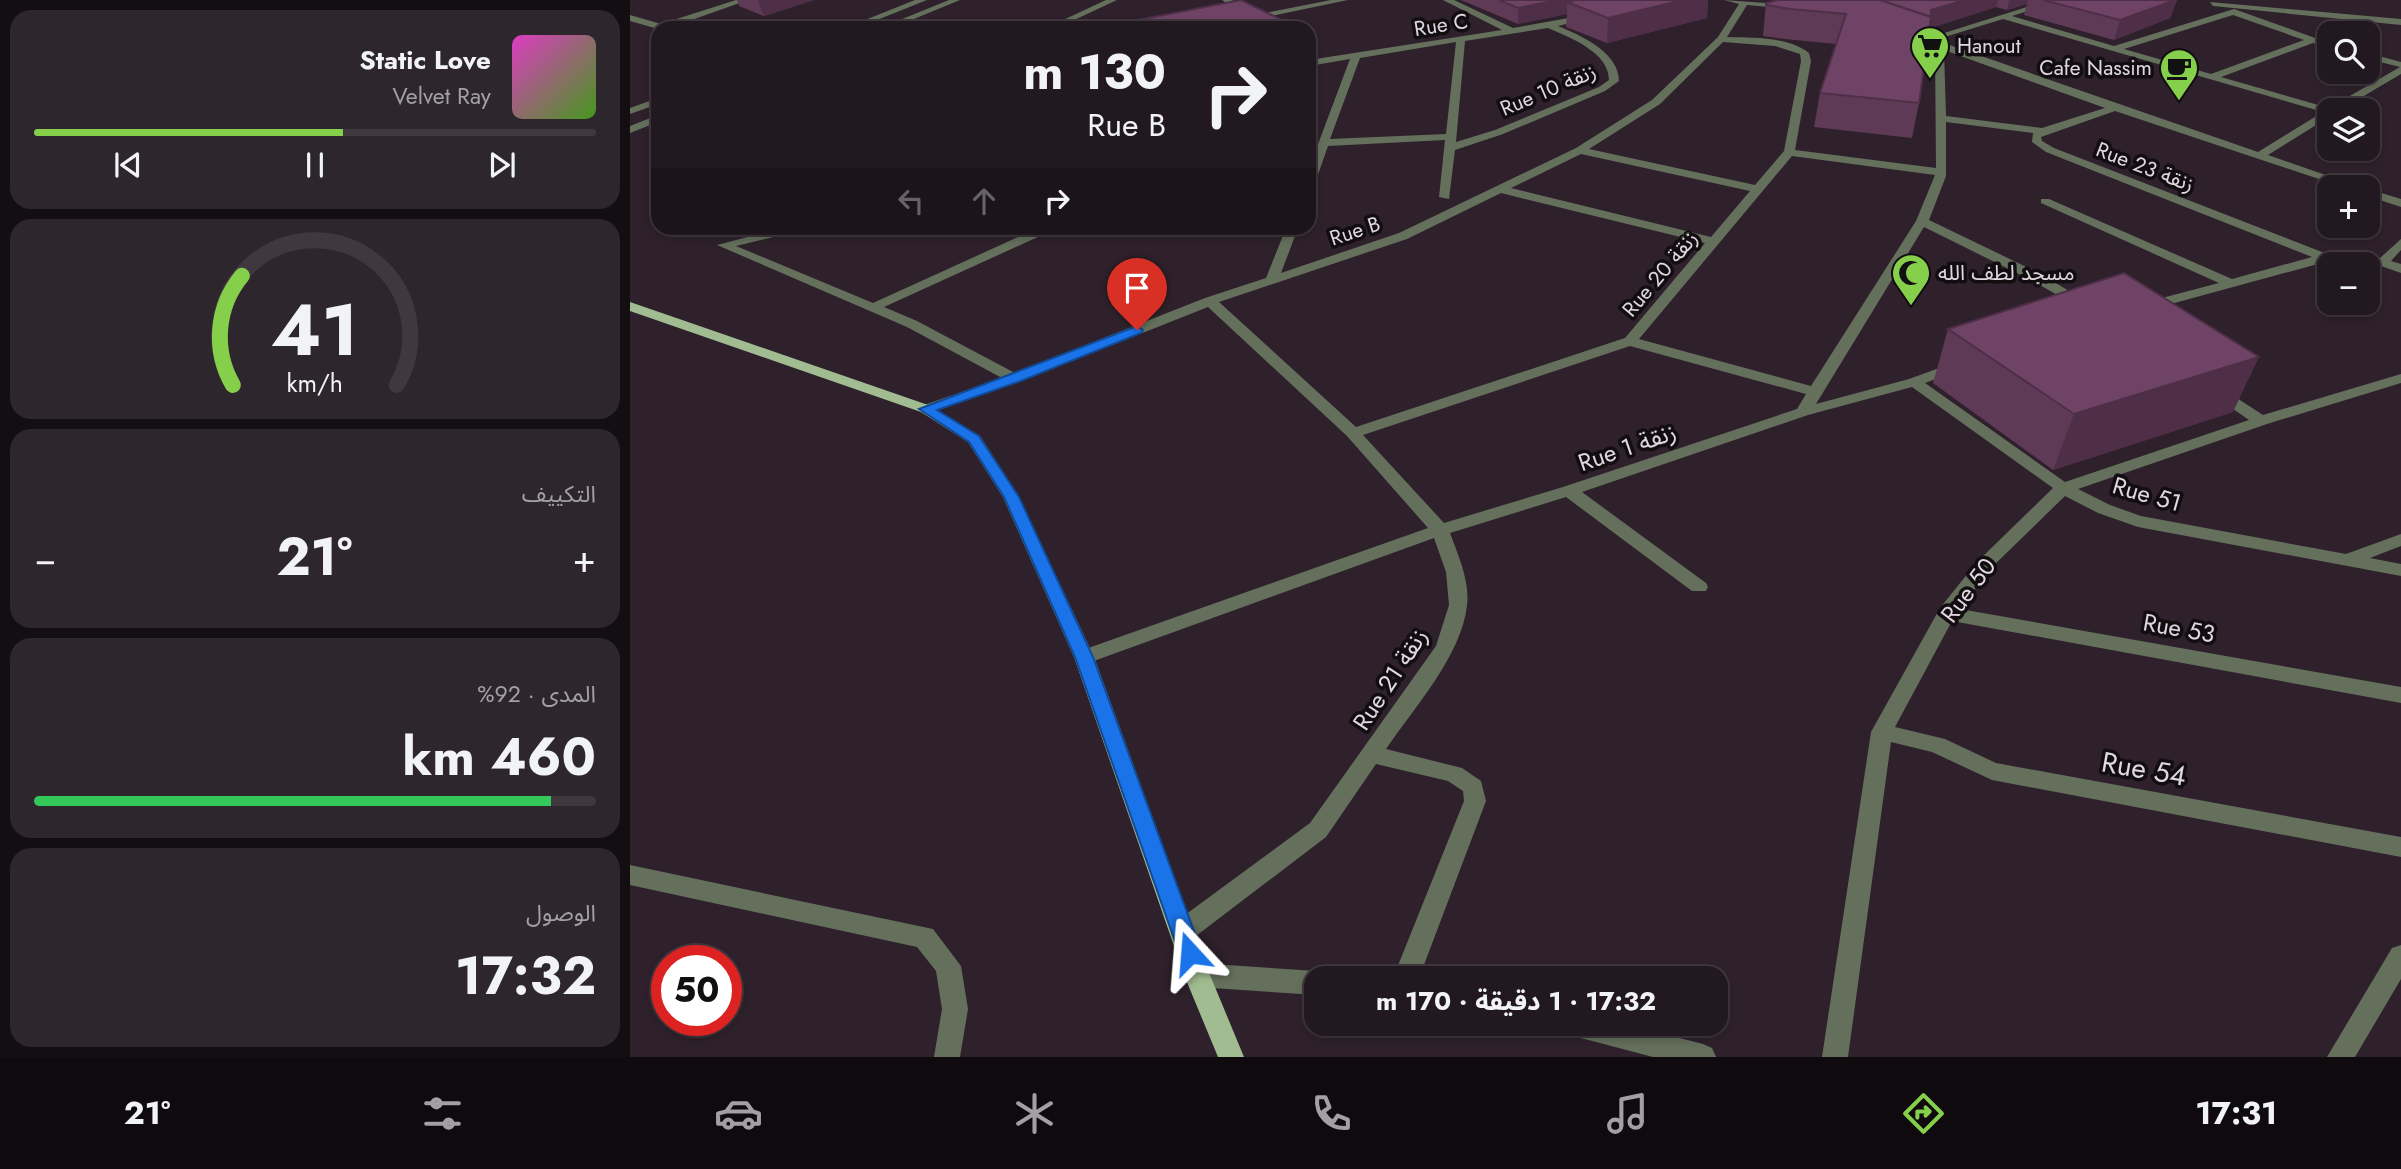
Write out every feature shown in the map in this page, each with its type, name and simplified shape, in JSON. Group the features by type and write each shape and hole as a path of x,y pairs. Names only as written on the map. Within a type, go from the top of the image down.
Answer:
{"main road":[{"path":"630,306 926,409 974,439 1012,497 1084,657 1197,975 1231,1057"}],"street":[{"path":"683,21 744,0"},
{"path":"868,21 923,0"},
{"path":"902,21 956,0"},
{"path":"1066,21 1113,0"},
{"path":"1226,0 1259,21"},
{"path":"1239,20 1344,0"},
{"path":"1447,0 1512,31"},
{"path":"1728,0 1780,6 1831,0"},
{"path":"1933,43 2058,0"},
{"path":"2203,0 2317,43"},
{"name":"Rue B","path":"926,409 1014,379 1210,301 1403,236 1580,150 1656,102 1721,39 1744,3"},
{"path":"1814,4 1839,12"},
{"path":"2213,4 2401,22"},
{"path":"2117,48 2234,12"},
{"name":"Rue C","path":"1316,62 1549,25 1595,14"},
{"path":"2005,17 2317,107"},
{"path":"630,18 651,24"},
{"name":"Rue 10 زنقة","path":"1450,142 1499,132 1611,85 1614,72 1590,43 1549,25"},
{"path":"1913,36 2115,108 2317,175"},
{"path":"1445,197 1461,39"},
{"name":"Rue 20 زنقة","path":"1353,433 1630,341 1788,152 1807,61 1804,52 1788,46 1721,39"},
{"path":"2213,76 2311,41"},
{"path":"1803,412 1922,221 1941,172 1933,43"},
{"path":"1316,56 1323,61"},
{"path":"1316,165 1356,56"},
{"path":"2380,61 2401,68"},
{"path":"2352,98 2401,68"},
{"path":"630,111 651,104"},
{"name":"Rue 23 زنقة","path":"2115,108 2043,131 2036,136 2037,142 2050,150 2317,255"},
{"path":"1939,118 2043,131"},
{"path":"2258,156 2317,120"},
{"path":"630,130 651,121"},
{"path":"1316,145 1450,142"},
{"path":"1580,150 1758,189"},
{"path":"1788,152 1941,172"},
{"path":"1500,189 1715,242"},
{"path":"2380,196 2401,203"},
{"path":"2045,201 2230,283"},
{"path":"1922,221 2038,278 2095,311"},
{"path":"765,235 723,245 912,324 1014,379"},
{"path":"874,307 1033,235"},
{"path":"1272,279 1289,235"},
{"path":"2383,262 2401,243"},
{"path":"2131,310 2317,260"},
{"path":"2380,262 2401,270"},
{"name":"Rue 21 زنقة","path":"1183,931 1318,830 1445,648 1458,605 1455,572 1440,530 1353,433 1210,301"},
{"path":"1630,341 1815,392"},
{"name":"Rue 1 زنقة","path":"1084,657 1440,530 1569,491 1803,412 1914,382 1969,362"},
{"name":"Rue 50","path":"1835,1057 1882,732 1947,613 1983,566 2063,488 2261,421 2401,378"},
{"name":"Rue 51","path":"1914,382 2063,488 2104,509 2138,521 2401,570"},
{"path":"2206,384 2261,421"},
{"path":"1569,491 1699,587"},
{"path":"2345,561 2401,540"},
{"name":"Rue 53","path":"1947,613 2401,695"},
{"name":"Rue 54","path":"1882,732 1937,745 1992,771 2401,847"},
{"path":"1371,754 1454,774 1473,787 1475,801 1411,966"},
{"path":"630,875 924,937 948,966 955,1009 947,1057"},
{"path":"2340,1057 2401,956"},
{"path":"1197,975 1304,983"},
{"path":"1623,1036 1703,1057"}],"building":[{"path":"1241,0 1284,21 1133,21"},
{"path":"1499,0 1558,0 1518,8"},
{"path":"1683,0 1608,18 1567,2"},
{"path":"1778,0 1880,0 1931,17 1919,103 1820,93 1846,14 1766,5"},
{"path":"1880,0 1964,0 1931,10 1929,16"},
{"path":"2043,0 2175,0 2120,20"},
{"path":"2124,273 2259,357 2074,414 1948,329"}],"place":[{"name":"Hanout","path":"1930,80"},
{"name":"Cafe Nassim","path":"2179,102"},
{"name":"مسجد لطف الله","path":"1911,307"}],"route":[{"path":"1137,330 1014,379 926,409 974,439 1012,497 1084,657 1190,953"}]}
